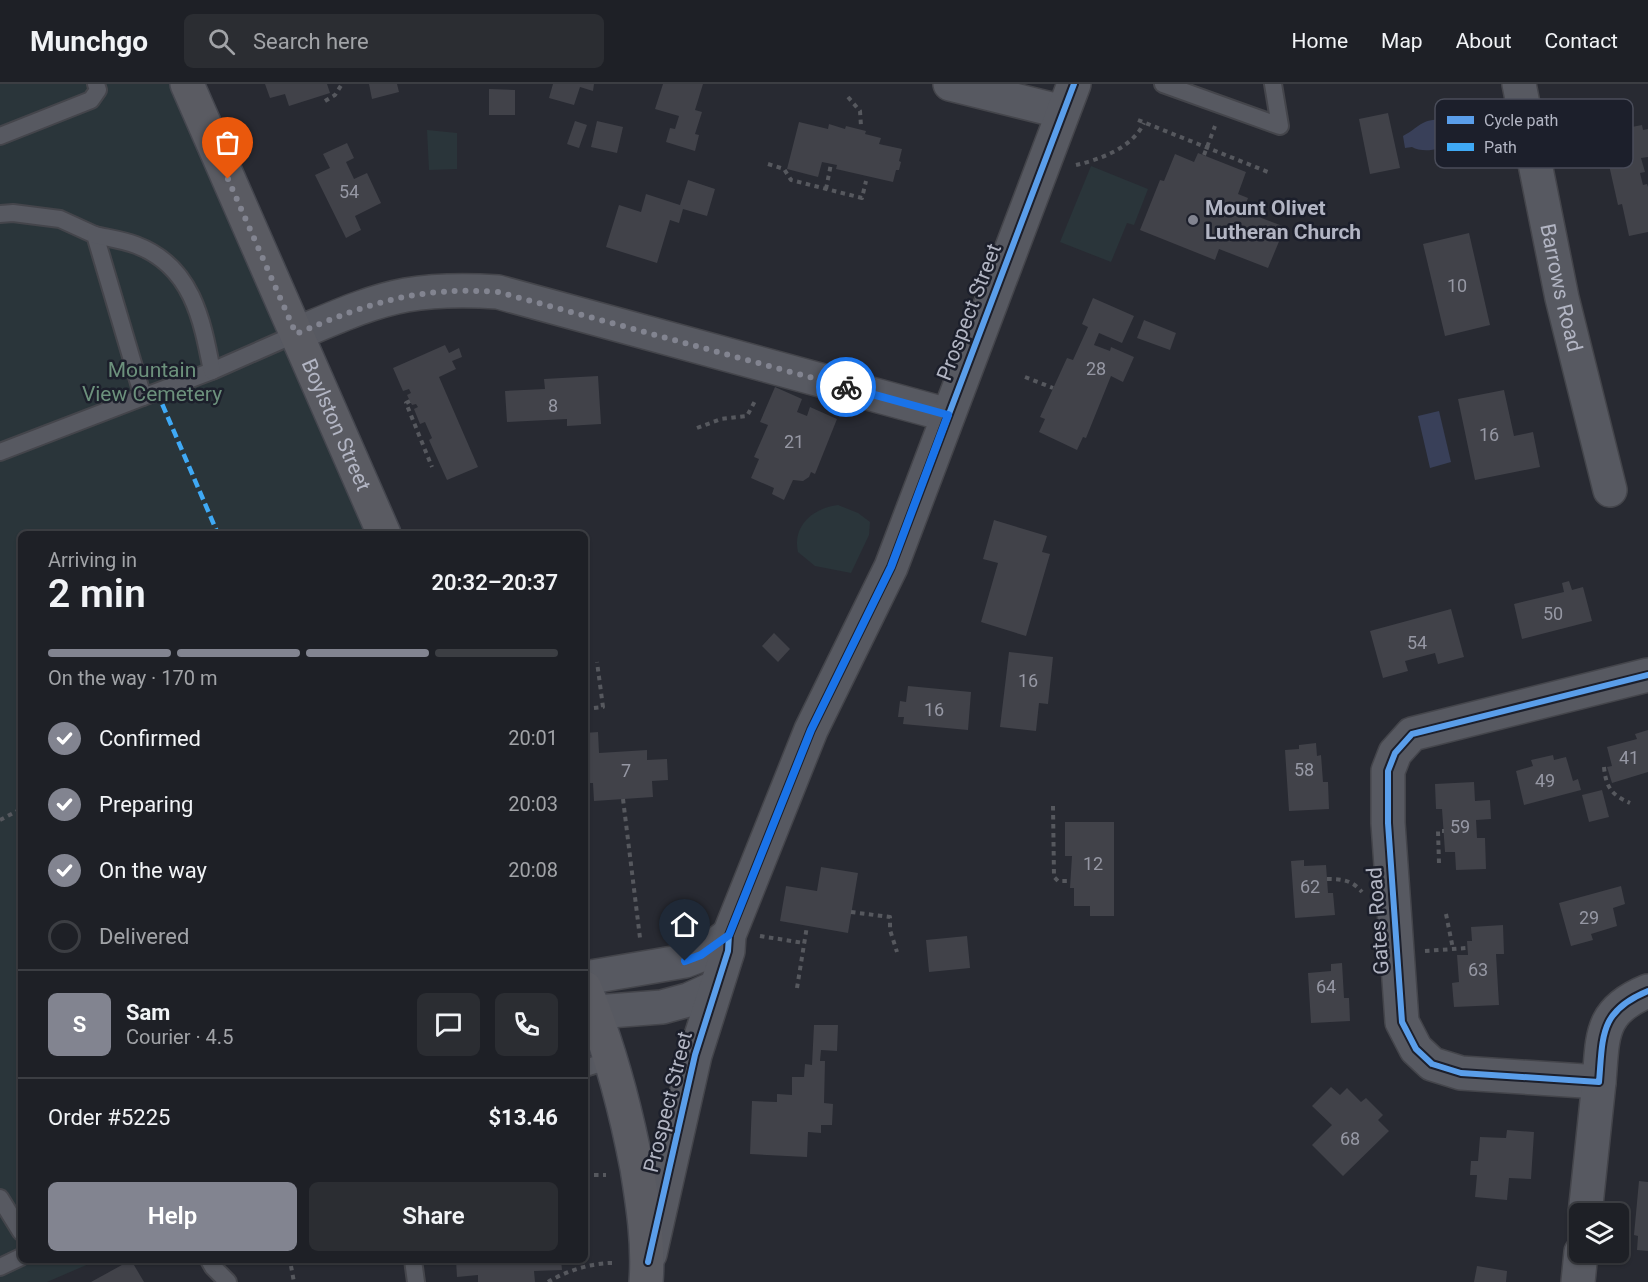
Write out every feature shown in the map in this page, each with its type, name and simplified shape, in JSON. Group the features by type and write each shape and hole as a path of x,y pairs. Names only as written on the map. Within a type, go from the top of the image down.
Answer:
{"main road":[{"name":"Boylston Street","path":"187,84 383,531"},
{"path":"590,1000 598,1064 619,1083 636,1166 647,1272"}],"street":[{"path":"950,84 1069,98"},
{"name":"Barrows Road","path":"1519,84 1522,99"},
{"name":"Prospect Street","path":"647,1272 695,1054 728,951 740,935 811,730 891,567 1069,98"},
{"name":"Barrows Road","path":"1536,168 1562,298 1610,490"},
{"path":"296,334 371,304 406,295 463,289 498,292 948,415"},
{"name":"Gates Road","path":"1599,1082 1461,1074 1432,1064 1416,1049 1402,1022 1388,823 1388,771 1395,753 1412,734 1648,675"},
{"path":"588,977 685,961 740,935"},
{"name":"Prospect Street","path":"590,1000 662,1006 688,1000 716,987"},
{"path":"1586,1203 1603,1031 1614,1013 1628,999 1648,991"},
{"path":"1578,1282 1580,1263"}],"lane":[{"path":"0,136 91,100 98,90 96,84"},
{"path":"1163,84 1280,126 1273,84"},
{"path":"0,214 13,213 60,219 95,235 136,245 161,258 188,287 202,320 212,370"},
{"path":"95,235 143,397"},
{"path":"0,452 212,370 296,334"},
{"path":"0,1198 18,1227"},
{"path":"0,1267 18,1258"},
{"path":"211,1263 228,1282"},
{"path":"413,1263 416,1282"}],"path":[{"path":"325,101 335,95 342,84"},
{"path":"848,97 860,111 861,126"},
{"path":"1138,120 1268,172"},
{"path":"1045,160 1070,166 1095,161 1132,140 1144,123"},
{"path":"1204,155 1207,146"},
{"path":"768,164 784,169 791,180 862,198 866,181"},
{"path":"826,189 831,164"},
{"path":"1025,377 1053,388"},
{"path":"697,428 721,420 747,416 755,400"},
{"path":"410,401 406,403 432,467"},
{"path":"588,709 603,707 597,662"},
{"path":"1604,767 1608,786 1615,796 1630,803"},
{"path":"623,799 641,948"},
{"path":"1053,806 1054,877 1058,881 1070,881"},
{"path":"0,820 18,811"},
{"path":"1440,863 1438,831 1444,831"},
{"path":"1327,879 1343,879 1355,884 1362,892 1364,900"},
{"path":"851,912 890,917 890,930 897,952"},
{"path":"1446,914 1453,949"},
{"path":"797,988 807,926"},
{"path":"740,935 804,943"},
{"path":"1422,951 1467,948"},
{"path":"588,1175 606,1175"},
{"path":"548,1282 558,1276 600,1263 612,1263"},
{"path":"291,1266 294,1282"}],"green space":[{"name":"Mountain View Cemetery","path":"0,84 187,84 383,531 18,531 18,1263 91,1263 47,1282 0,1282"},
{"path":"427,130 457,133 457,169 429,170"},
{"path":"1091,166 1148,189 1134,225 1127,223 1111,262 1060,242"},
{"path":"838,505 858,513 870,522 869,535 851,573 815,566 798,552 798,534 806,520 820,510"}],"water":[{"path":"1434,120 1435,149 1405,148 1403,136 1424,122"},
{"path":"1439,411 1451,462 1430,468 1418,416"}],"building":[{"path":"265,84 327,84 330,93 289,106 285,94 270,98"},
{"path":"369,84 397,84 399,92 372,99"},
{"path":"553,84 594,84 593,91 580,87 574,105 549,98"},
{"path":"663,84 703,84 695,110 702,112 695,134 699,135 695,151 666,142 670,128 675,129 679,116 655,109"},
{"path":"489,89 515,90 515,115 489,115"},
{"path":"1388,113 1400,168 1370,174 1359,119"},
{"path":"575,121 587,125 579,148 567,144"},
{"path":"597,121 623,127 617,153 591,147"},
{"path":"799,122 828,129 829,124 845,129 846,126 866,131 865,134 881,138 879,144 902,149 899,170 896,170 893,182 836,169 837,165 822,162 818,177 787,169"},
{"path":"1642,125 1643,130 1648,129 1648,157 1641,158 1645,172 1640,173 1643,185 1647,184 1648,187 1648,232 1629,236 1622,204 1618,205 1610,168 1633,168 1633,127"},
{"path":"347,143 354,158 346,162 354,179 367,173 381,203 355,216 361,230 346,238 315,175 330,168 323,154"},
{"path":"1198,153 1246,172 1238,194 1248,198 1243,211 1285,227 1268,268 1219,249 1215,260 1140,230 1160,180 1164,181 1175,154 1194,162"},
{"path":"688,180 715,189 707,216 683,209 679,223 670,220 657,263 606,247 619,205 641,212 646,194 680,205"},
{"path":"1469,233 1490,325 1445,336 1423,244"},
{"path":"1093,298 1134,316 1122,343 1099,333 1094,345 1110,351 1111,347 1134,357 1123,382 1111,376 1086,438 1083,437 1077,450 1039,432 1045,419 1040,417 1067,358 1073,360 1088,327 1082,324"},
{"path":"1144,320 1176,333 1170,350 1137,338"},
{"path":"445,345 449,353 459,348 462,357 452,361 456,369 439,377 478,467 447,480 429,440 432,438 425,422 420,424 414,409 418,407 416,404 412,405 407,395 411,393 409,389 403,391 393,368"},
{"path":"598,376 601,424 567,426 567,419 507,422 505,391 545,389 544,379"},
{"path":"775,387 802,399 797,412 807,416 810,407 837,419 815,474 811,472 809,477 803,481 793,480 784,500 772,494 774,488 751,478 759,459 754,457 768,425 760,422"},
{"path":"1504,390 1514,436 1533,432 1540,467 1475,480 1458,399"},
{"path":"994,520 1047,536 1042,552 1050,554 1026,636 981,622 998,563 983,559"},
{"path":"1569,581 1572,590 1583,587 1592,621 1522,639 1514,604 1564,592 1562,583"},
{"path":"1451,609 1464,657 1438,664 1435,653 1405,661 1408,671 1383,678 1370,631"},
{"path":"774,633 790,649 778,662 762,646"},
{"path":"1009,652 1053,657 1048,704 1039,703 1036,731 1000,727"},
{"path":"908,686 971,692 968,730 903,724 904,717 898,717 900,701 906,702"},
{"path":"1648,730 1648,772 1612,783 1607,767 1612,766 1607,747 1637,739 1635,734"},
{"path":"598,732 599,753 647,750 647,760 667,759 668,780 652,781 653,797 594,801 593,783 588,783 588,733"},
{"path":"1316,743 1317,756 1321,755 1323,782 1328,782 1329,809 1289,811 1285,750 1299,749 1299,745"},
{"path":"1553,755 1554,760 1566,757 1573,781 1578,779 1581,790 1524,805 1516,771 1533,766 1531,760"},
{"path":"1474,782 1475,801 1490,800 1491,819 1476,820 1477,838 1485,838 1486,869 1456,870 1455,852 1445,852 1442,809 1436,809 1435,784"},
{"path":"1602,790 1609,817 1589,822 1582,795"},
{"path":"1065,822 1114,822 1114,916 1090,916 1090,906 1074,906 1074,888 1070,888 1072,856 1065,856"},
{"path":"1304,860 1304,866 1326,865 1328,893 1333,893 1335,915 1295,918 1291,861"},
{"path":"821,867 858,873 848,933 780,921 786,886 817,891"},
{"path":"1621,886 1625,904 1613,908 1617,926 1591,934 1593,940 1571,946 1559,903"},
{"path":"1503,925 1504,954 1496,954 1499,1005 1454,1007 1452,983 1459,982 1457,955 1468,955 1467,941 1472,941 1471,927"},
{"path":"967,936 970,968 929,972 926,940"},
{"path":"1342,963 1344,998 1349,998 1350,1021 1311,1023 1308,973 1331,971 1331,964"},
{"path":"814,1025 838,1025 837,1051 821,1050 820,1061 825,1061 824,1103 833,1104 832,1125 821,1125 821,1133 808,1132 807,1157 750,1154 752,1101 777,1102 777,1094 792,1095 792,1077 804,1077 805,1064 812,1065"},
{"path":"1331,1087 1340,1095 1347,1088 1361,1102 1366,1098 1383,1115 1378,1120 1389,1131 1343,1176 1312,1145 1332,1125 1312,1106"},
{"path":"1507,1130 1534,1132 1531,1179 1509,1178 1507,1200 1475,1197 1477,1175 1470,1175 1471,1161 1478,1161 1480,1137 1506,1138"},
{"path":"1639,1181 1648,1182 1648,1251 1637,1250 1638,1236 1634,1235"},
{"path":"126,1263 133,1263 144,1282 91,1282"},
{"path":"456,1263 561,1263 562,1270 534,1271 535,1282 478,1282 478,1275 457,1277"},
{"path":"1477,1266 1507,1271 1506,1282 1474,1282"}],"marked path":[{"path":"157,392 217,531"}],"cycle path":[{"path":"648,1262 695,1055 728,951 729,935 811,730 891,567 1074,84"},
{"path":"1648,675 1412,734 1395,753 1388,771 1388,823 1402,1022 1416,1049 1432,1064 1461,1073 1599,1082 1603,1038 1612,1016 1620,1007 1648,991"}],"way so far":[{"path":"228,179 296,334 371,304 406,295 463,289 498,292 846,387"}],"place":[{"name":"Mount Olivet Lutheran Church","path":"1193,220"}],"route":[{"path":"685,961 701,955 729,935 811,730 891,567 948,415 846,387"}]}
